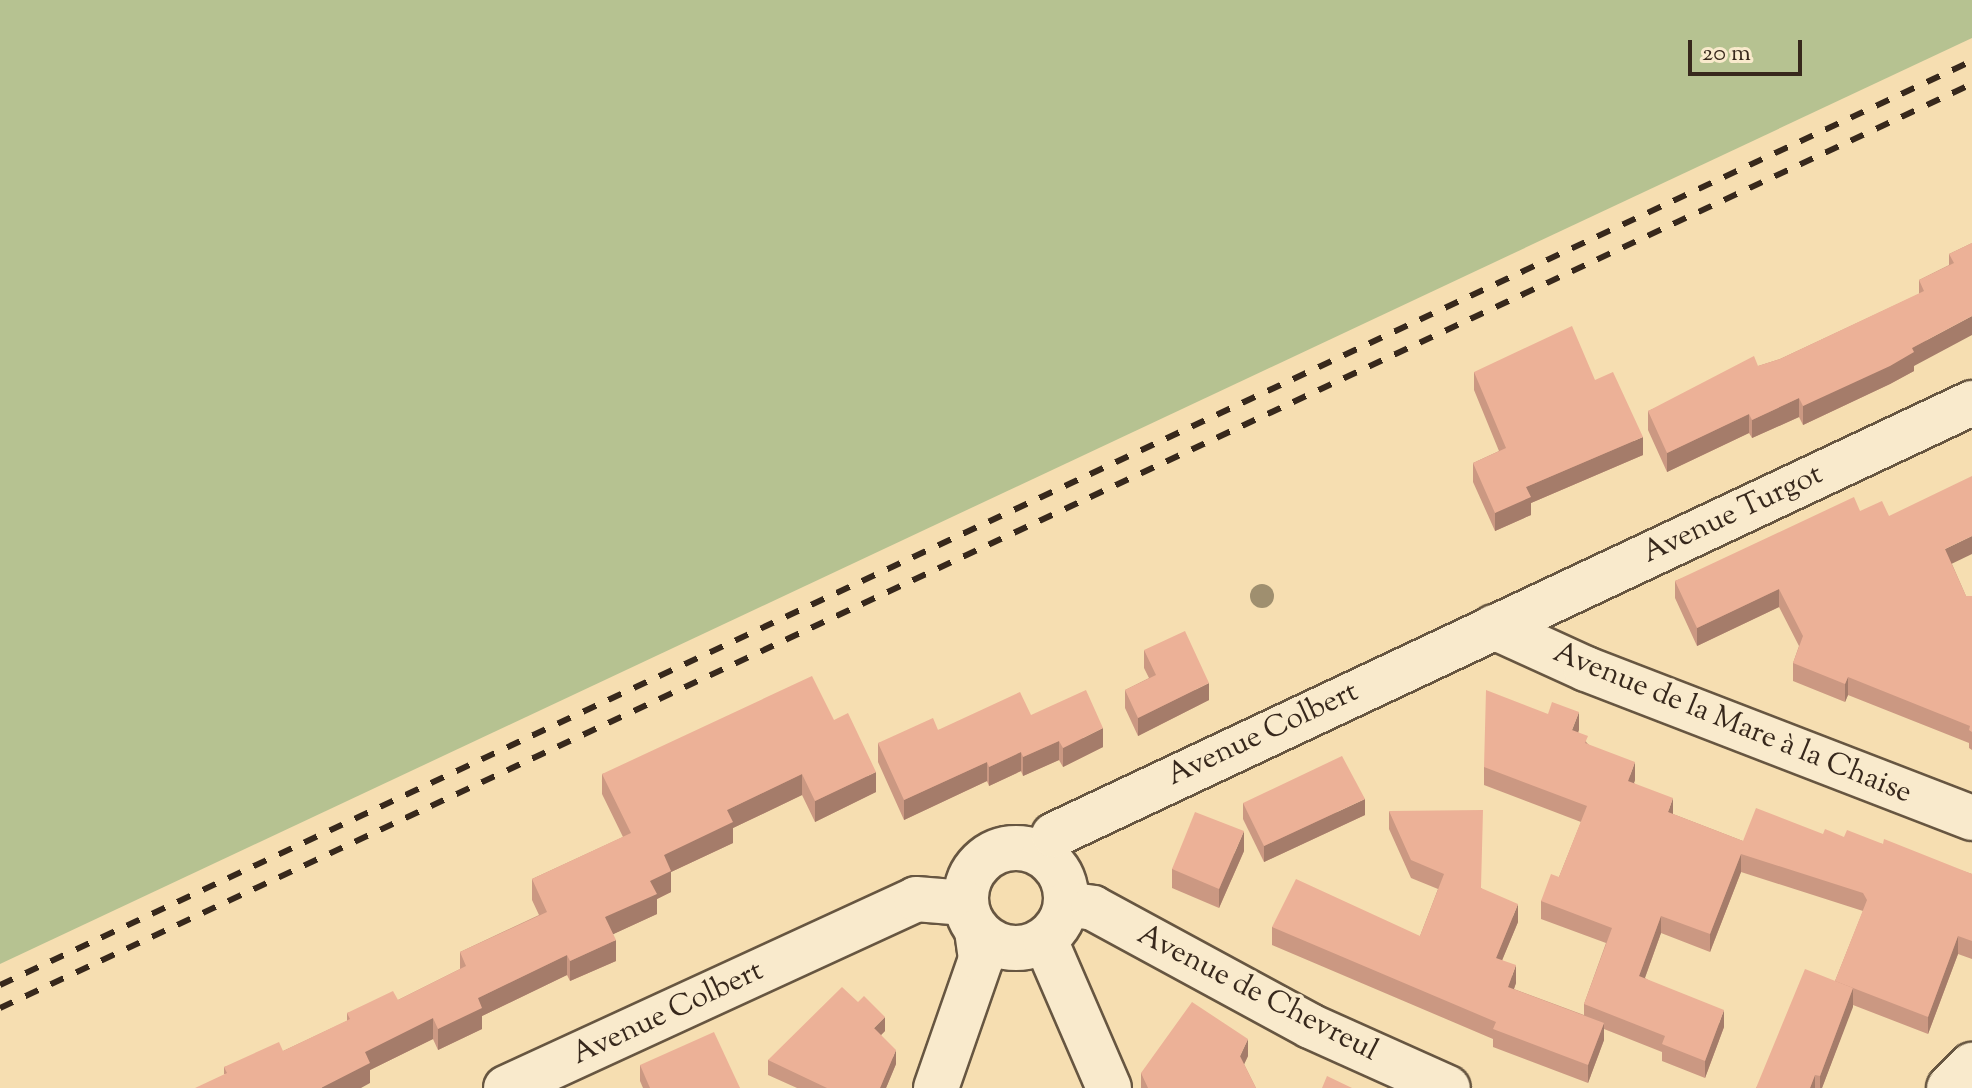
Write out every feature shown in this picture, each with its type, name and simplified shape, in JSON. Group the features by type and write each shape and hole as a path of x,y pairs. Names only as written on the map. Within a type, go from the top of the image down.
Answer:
{"street":[{"name":"Avenue Turgot","path":"1494,627 1972,403"},
{"name":"Avenue de la Mare à la Chaise","path":"1494,627 1586,669 1972,818"},
{"name":"Avenue Colbert","path":"1044,855 1054,835 1494,627"},
{"path":"936,1088 981,959 971,917 973,872 997,851 1013,847 1044,855 1062,876 1056,922 1109,1088"},
{"name":"Avenue Colbert","path":"506,1088 916,899 971,917"},
{"name":"Avenue de Chevreul","path":"1056,922 1093,908 1310,1026 1448,1088"},
{"path":"971,917 1002,947 1032,946 1056,922"},
{"path":"1949,1088 1972,1065"}],"green space":[{"path":"0,0 1972,0 1972,38 0,964"}],"building":[{"path":"1972,243 1972,316 1912,348 1914,352 1890,366 1803,406 1799,398 1752,420 1749,414 1667,453 1648,411 1754,356 1758,366 1780,359 1924,291 1919,280 1954,263 1949,254"},
{"path":"1572,326 1595,380 1613,372 1643,437 1526,487 1531,497 1495,513 1473,463 1506,448 1474,372"},
{"path":"1972,476 1972,536 1945,549 1966,596 1972,596 1972,732 1970,726 1848,677 1845,684 1793,663 1803,636 1779,589 1697,628 1675,581 1854,497 1860,511 1882,501 1889,516"},
{"path":"1185,631 1209,683 1138,718 1125,690 1156,675 1144,650"},
{"path":"812,676 834,720 848,713 876,772 815,801 802,774 727,810 733,822 664,855 671,871 650,881 657,894 605,917 616,940 570,961 567,955 478,998 482,1008 438,1029 433,1018 365,1052 370,1063 321,1088 195,1088 227,1073 224,1067 279,1042 283,1051 350,1019 347,1013 393,991 398,1000 466,966 460,952 547,912 532,879 631,833 602,774"},
{"path":"1086,690 1103,728 1063,748 1059,741 1023,757 1021,752 989,767 987,762 904,800 878,743 933,718 938,730 1020,692 1031,715"},
{"path":"1486,690 1548,714 1552,702 1579,712 1572,730 1588,736 1585,743 1635,762 1628,781 1673,798 1668,812 1743,841 1756,808 1823,834 1825,829 1844,837 1847,830 1883,844 1884,839 1972,874 1972,941 1958,936 1928,1017 1835,981 1867,900 1863,893 1741,854 1710,934 1661,916 1639,976 1724,1010 1705,1061 1662,1044 1665,1036 1584,1004 1612,928 1541,901 1551,874 1559,877 1587,806 1484,767"},
{"path":"1342,756 1365,799 1264,846 1243,803"},
{"path":"1483,810 1481,888 1518,904 1496,958 1516,965 1508,987 1604,1023 1588,1065 1493,1029 1496,1022 1272,927 1296,879 1420,936 1444,874 1411,860 1389,811"},
{"path":"1195,812 1244,831 1219,889 1172,869"},
{"path":"1805,969 1853,988 1820,1076 1815,1075 1810,1088 1756,1088"},
{"path":"842,987 858,1002 864,996 885,1017 874,1028 896,1050 880,1088 827,1088 768,1060"},
{"path":"1192,1002 1248,1039 1240,1056 1256,1088 1148,1088 1141,1073"},
{"path":"714,1032 740,1088 650,1088 640,1065"},
{"path":"1327,1076 1352,1088 1322,1088"}],"railway":[{"path":"0,985 1972,61"},
{"path":"0,1008 1972,84"}]}
